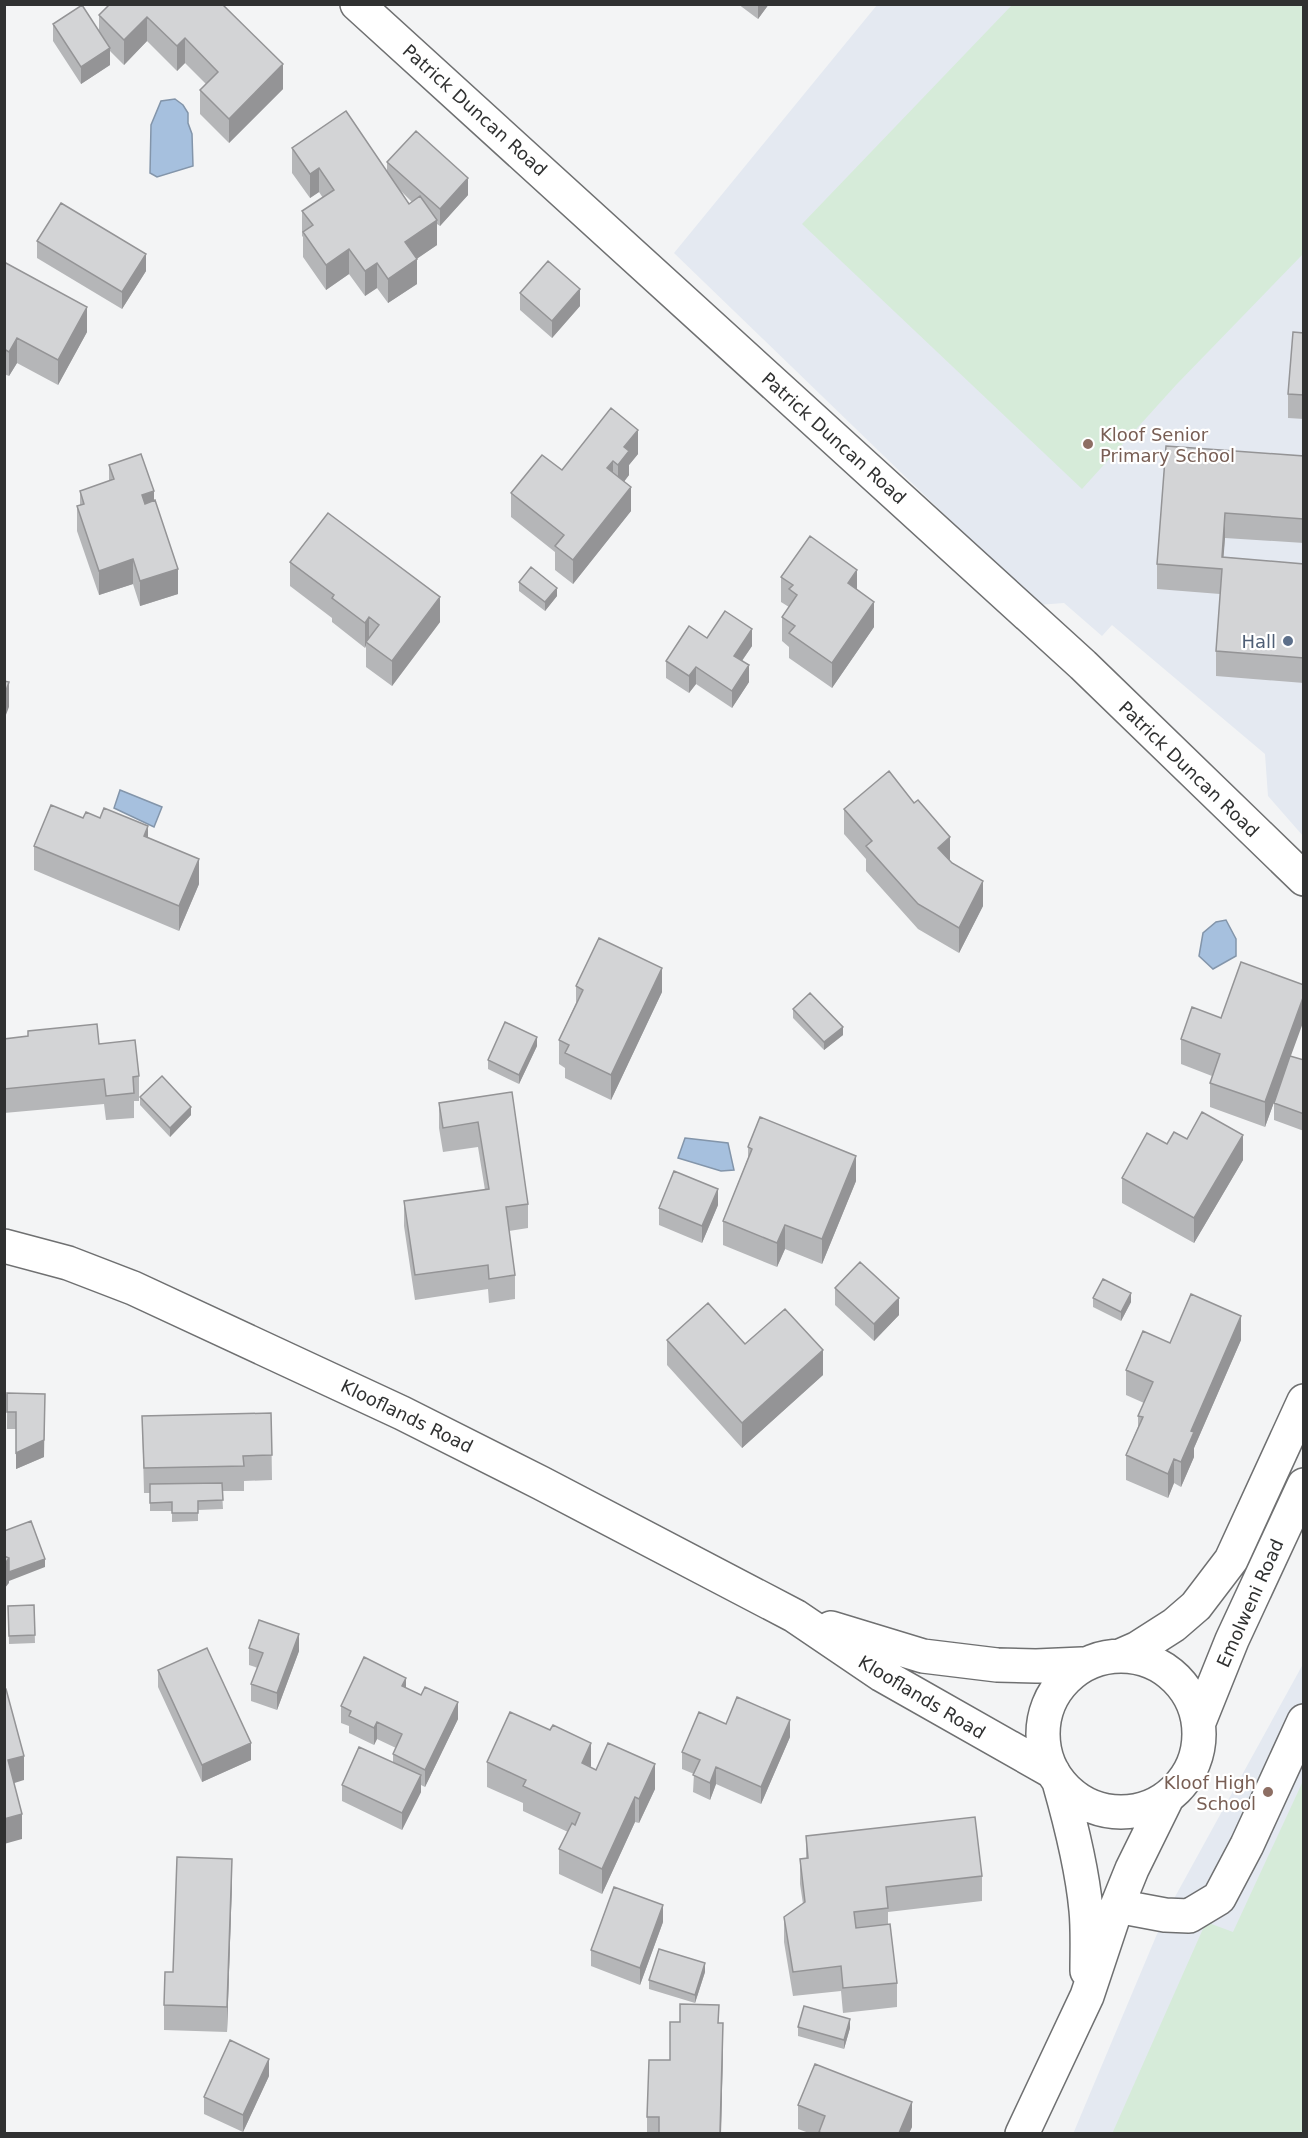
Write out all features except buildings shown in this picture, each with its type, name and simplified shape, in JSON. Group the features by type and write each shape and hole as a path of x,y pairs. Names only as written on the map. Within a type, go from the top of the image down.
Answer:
{"street":[{"name":"Patrick Duncan Road","path":"357,4 1083,665 1304,879"},
{"name":"Klooflands Road","path":"4,1246 68,1263 133,1288 280,1355 531,1477 795,1616 882,1675 1056,1777"},
{"name":"Emolweni Road","path":"1122,1655 1138,1648 1174,1625 1196,1606 1231,1560 1304,1401"},
{"name":"Emolweni Road","path":"1199,1722 1232,1640 1304,1485"},
{"name":"Klooflands Road","path":"795,1616 923,1656 996,1665 1082,1664"},
{"path":"1056,1777 1077,1799 1098,1809 1122,1812 1145,1808 1167,1798 1180,1787 1190,1773 1197,1756 1200,1739 1199,1722 1193,1700 1180,1682 1164,1668 1143,1658 1122,1655 1082,1664 1058,1686 1047,1706 1043,1728 1044,1751 1056,1777 1076,1849 1086,1912 1087,1996"},
{"path":"1117,1906 1165,1915 1189,1916 1219,1898 1247,1845 1304,1721"},
{"path":"1022,2133 1087,1996 1117,1906 1132,1869 1167,1798"}],"shaded area":[{"name":"Kloof Senior Primary School","path":"877,5 1303,5 1303,836 1268,796 1265,754 1112,625 1102,636 1064,603 1038,605 674,253"},
{"name":"Kloof High School","path":"1303,1664 1303,2133 1073,2134 1165,1915"}],"green space":[{"path":"1012,5 1303,5 1303,254 1176,385 1082,489 802,224"},
{"name":"Kloof High School","path":"1303,1781 1303,2133 1112,2134 1206,1922 1233,1932"}],"water":[{"path":"175,99 188,113 188,123 192,134 193,166 157,177 150,173 151,125 161,101"},
{"path":"120,790 162,807 154,827 114,808"},
{"path":"1226,920 1236,939 1236,956 1213,969 1199,956 1203,933 1216,922"},
{"path":"685,1138 728,1143 734,1170 721,1171 678,1158"}],"place":[{"name":"Kloof Senior Primary School","path":"1088,444"},
{"name":"Hall","path":"1288,641"},
{"name":"Kloof High School","path":"1268,1792"}]}
